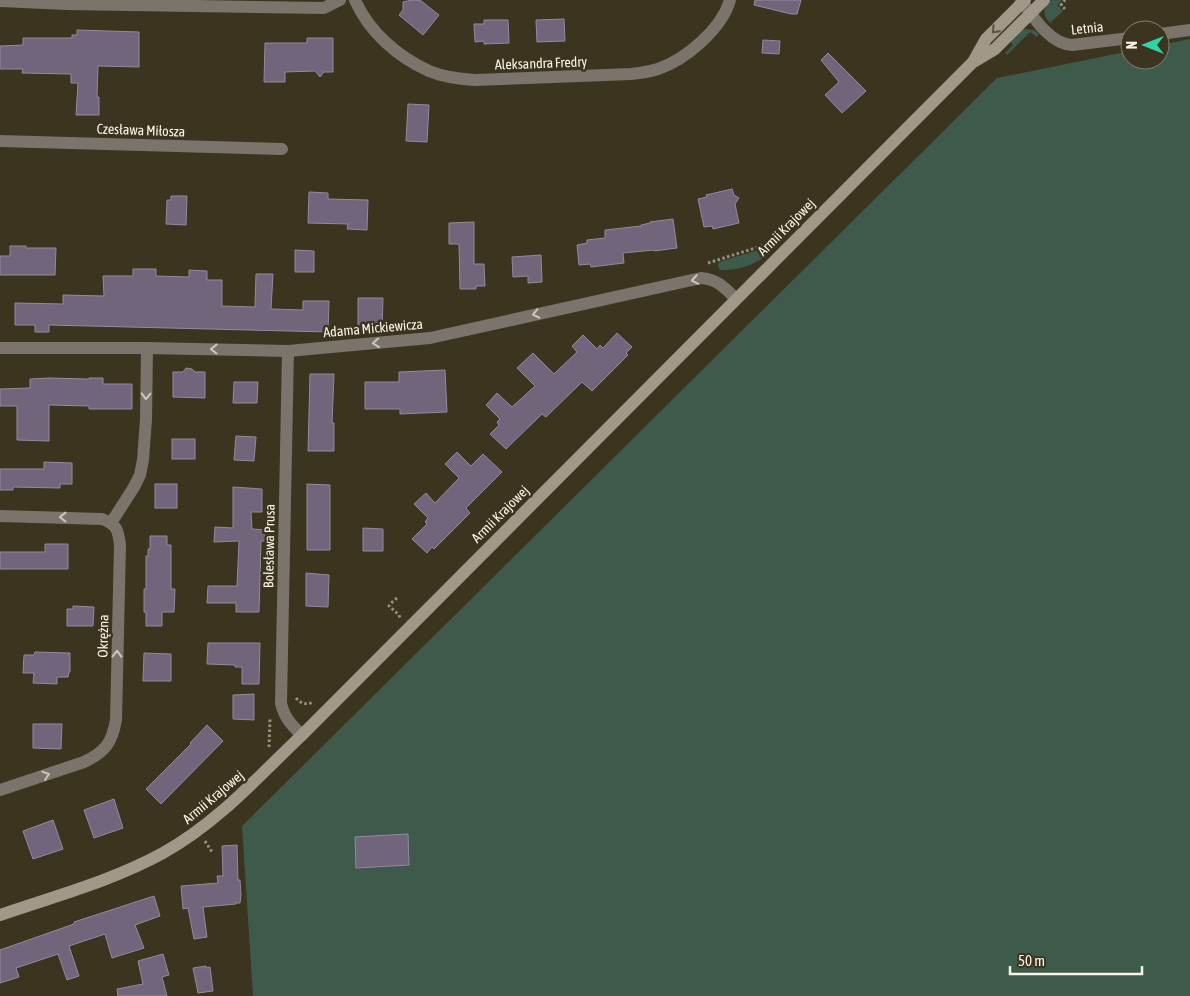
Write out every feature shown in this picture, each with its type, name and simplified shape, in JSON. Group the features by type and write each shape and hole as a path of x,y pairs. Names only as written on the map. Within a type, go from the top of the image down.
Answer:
{"street":[{"path":"0,1 67,4 324,8 340,0"},
{"name":"Aleksandra Fredry","path":"355,0 367,22 381,38 402,56 430,71 450,77 475,80 630,74 660,68 681,58 701,42 718,23 730,0"},
{"name":"Armii Krajowej","path":"0,915 102,881 163,853 209,822 241,795 973,62 995,49 1044,0"},
{"name":"Armii Krajowej","path":"973,62 986,39 1023,1"},
{"name":"Letnia","path":"1023,1 1030,13 1054,39 1065,45 1120,39"},
{"path":"1170,33 1190,30"},
{"name":"Czesława Miłosza","path":"0,141 282,149"},
{"name":"Adama Mickiewicza","path":"0,348 147,348 288,351 430,338 696,278 707,278 716,281 736,299"},
{"path":"0,516 92,518 102,519 111,523 140,475 146,420 147,348"},
{"name":"Bolesława Prusa","path":"288,351 281,703 288,721 302,735"},
{"name":"Okrężna","path":"0,790 97,756 106,748 114,733 116,720 120,545 119,532 111,523"}],"path":[{"path":"1065,9 1061,5 1066,0"},
{"path":"701,266 779,241"},
{"path":"205,840 212,852"}],"green space":[{"path":"1052,0 1062,0 1057,5 1063,11 1050,23 1044,11 1046,5"},
{"path":"1021,30 1034,30 1039,34 1037,37 1030,32 1007,55 1005,53 1013,45 1010,41"},
{"path":"1190,39 1190,996 253,996 242,826 997,78 1120,53 1120,70 1170,70 1170,43"},
{"path":"780,243 760,260 746,267 720,270 718,266 719,262"}],"building":[{"path":"420,0 439,15 423,35 399,15 403,10 403,2"},
{"path":"755,0 801,0 797,14 791,14 754,5"},
{"path":"564,19 565,41 537,42 536,20"},
{"path":"484,20 508,20 509,43 484,44 484,41 475,42 474,24 484,24"},
{"path":"77,30 139,32 139,67 98,66 97,97 99,97 99,115 76,115 78,83 71,83 71,74 22,73 23,69 0,69 0,46 23,45 23,38 72,38 72,35 77,35"},
{"path":"307,38 333,38 333,72 324,72 320,77 315,71 285,72 285,82 264,82 265,43 307,43"},
{"path":"763,40 780,41 779,54 762,53"},
{"path":"828,53 866,91 842,113 825,95 839,82 821,60"},
{"path":"408,104 429,105 427,142 406,141"},
{"path":"732,189 734,195 739,198 735,204 739,223 713,229 712,226 704,227 698,199 707,197 706,195"},
{"path":"309,192 328,193 328,199 368,200 367,230 347,229 348,224 308,223"},
{"path":"171,196 187,196 186,225 166,224 167,200 171,200"},
{"path":"673,219 677,248 623,253 624,263 591,267 590,264 579,265 577,245 587,243 587,240 605,238 605,230 641,226 650,222"},
{"path":"474,222 474,264 484,264 485,286 476,286 476,289 460,289 459,244 449,244 449,223"},
{"path":"10,246 56,248 55,275 0,275 0,256 10,256"},
{"path":"295,250 314,251 314,272 295,272"},
{"path":"541,255 542,282 528,283 528,276 513,277 512,257"},
{"path":"133,269 156,269 156,276 189,277 189,270 207,271 207,280 222,280 222,306 255,307 256,274 273,274 271,309 303,310 303,301 329,301 328,332 49,325 49,332 35,332 35,325 15,325 15,303 63,304 63,295 104,296 103,276 133,276"},
{"path":"358,298 383,298 382,329 358,329"},
{"path":"617,333 632,347 626,353 628,355 592,391 582,382 546,417 542,414 506,449 490,434 499,425 497,422 500,419 486,405 497,393 512,407 535,386 517,368 533,353 554,374 577,352 572,346 583,335 597,349 600,345 603,348"},
{"path":"186,368 192,369 195,372 205,372 205,398 173,397 173,372 183,372"},
{"path":"445,370 447,412 400,414 400,409 365,409 365,382 399,382 399,372"},
{"path":"310,374 334,374 332,423 334,423 334,451 308,451"},
{"path":"103,378 103,384 132,384 132,409 89,409 89,406 49,405 49,441 17,440 17,406 0,406 0,389 30,388 30,379"},
{"path":"234,382 258,382 257,403 233,403"},
{"path":"236,436 256,437 254,461 234,460"},
{"path":"172,439 195,439 195,459 172,459"},
{"path":"457,452 471,466 483,454 502,472 466,508 470,513 434,549 432,547 427,553 412,539 427,524 425,522 428,518 414,504 426,493 435,503 459,478 445,464"},
{"path":"44,462 72,463 72,484 60,484 60,488 13,487 13,490 0,490 0,469 44,469"},
{"path":"155,484 177,484 177,508 155,508"},
{"path":"307,484 330,485 330,550 307,550"},
{"path":"233,487 262,489 262,512 251,512 252,529 265,530 265,541 261,541 259,612 236,612 236,603 207,603 208,586 237,586 239,541 214,542 215,527 233,528"},
{"path":"363,528 383,529 383,551 363,551"},
{"path":"150,536 167,536 167,545 171,545 171,589 175,589 174,612 162,612 162,626 146,626 146,612 144,612 146,556 148,556 148,549 150,549"},
{"path":"45,544 68,544 68,569 0,569 0,552 45,552"},
{"path":"306,573 329,575 328,607 306,606"},
{"path":"73,606 94,607 93,626 67,626 67,609 73,609"},
{"path":"208,643 260,643 259,684 242,684 242,667 207,664"},
{"path":"35,652 70,653 70,672 68,677 57,677 57,684 33,683 34,673 23,673 24,655 34,655"},
{"path":"144,653 171,654 171,681 143,681"},
{"path":"254,694 254,720 233,719 233,695"},
{"path":"33,724 62,724 61,749 33,748"},
{"path":"207,725 223,741 161,804 146,789 191,744"},
{"path":"114,799 123,828 94,838 84,810"},
{"path":"53,820 63,849 33,859 23,831"},
{"path":"408,834 409,865 356,868 355,837"},
{"path":"237,845 240,903 203,907 207,937 194,939 188,908 183,909 181,886 218,883 217,876 223,876 222,846"},
{"path":"154,896 160,916 135,925 144,948 112,958 105,934 69,946 79,976 67,980 58,954 16,968 19,977 0,983 0,950 74,924 74,922"},
{"path":"163,954 169,975 162,977 167,996 118,996 117,989 143,984 138,961"},
{"path":"206,966 206,968 210,967 213,991 198,993 193,968"}]}
